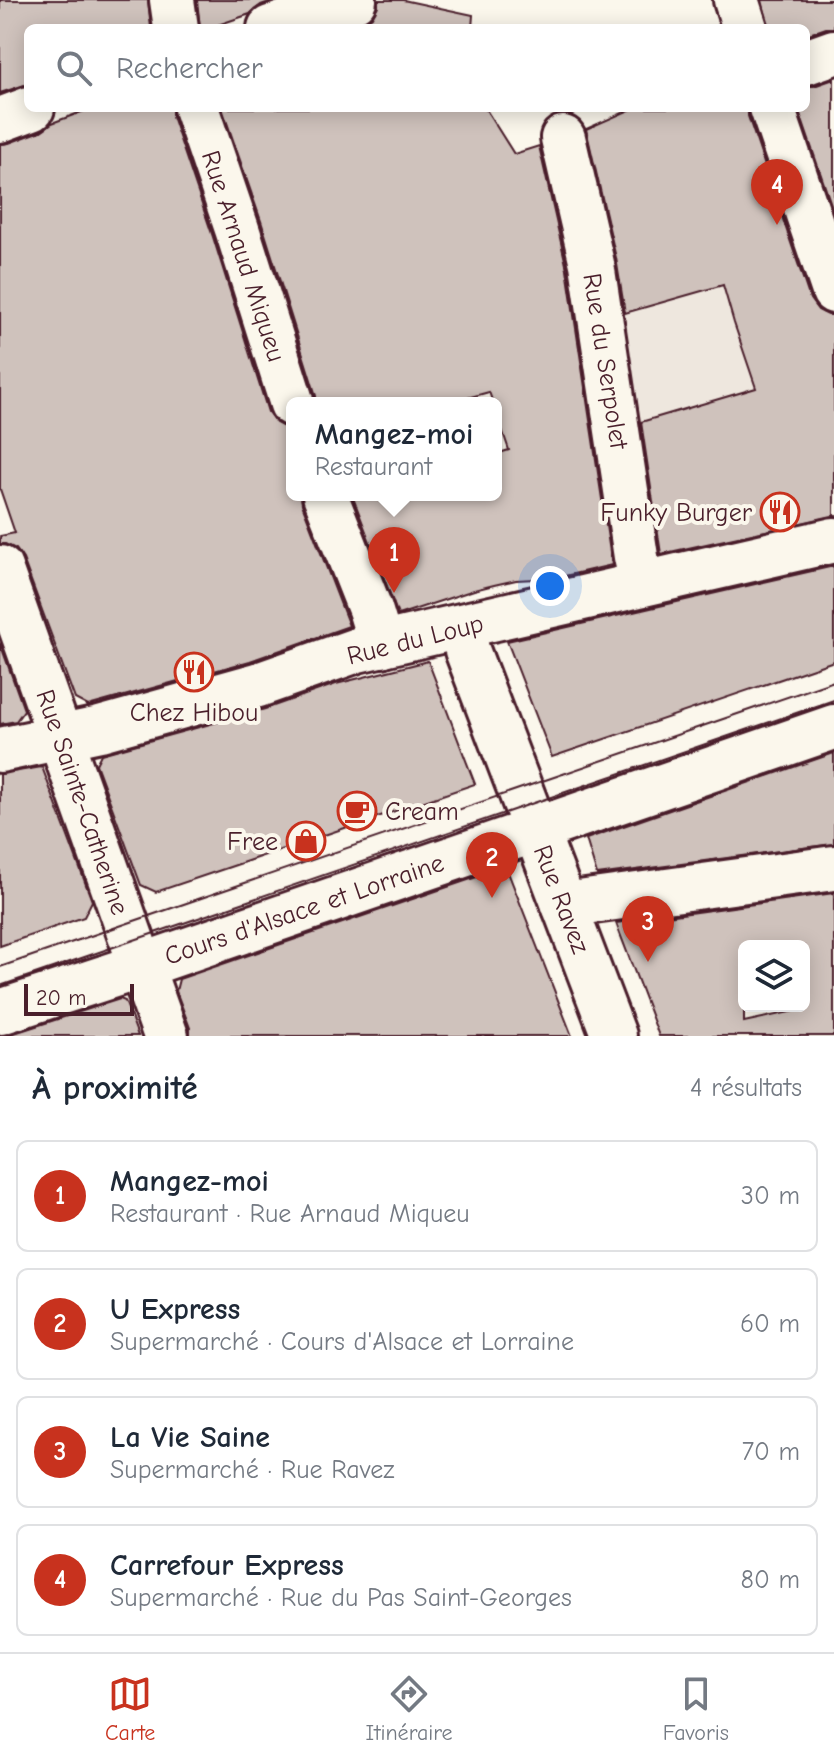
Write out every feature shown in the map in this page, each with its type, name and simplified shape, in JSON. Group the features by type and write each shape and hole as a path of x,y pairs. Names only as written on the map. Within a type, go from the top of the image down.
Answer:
{"street":[{"path":"172,0 175,24"},
{"path":"282,24 354,0"},
{"path":"736,0 744,24"},
{"path":"810,61 834,52"},
{"path":"0,120 24,111"},
{"name":"Rue Arnaud Miqueu","path":"197,112 290,397"},
{"path":"773,112 832,278"},
{"name":"Rue du Serpolet","path":"563,138 592,264 642,584"},
{"path":"327,501 381,645"},
{"name":"Rue du Loup","path":"0,750 100,729 258,685 357,650 834,540"},
{"name":"Rue Sainte-Catherine","path":"0,568 166,1036"},
{"name":"Rue Ravez","path":"462,627 467,650 614,1036"},
{"name":"Cours d'Alsace et Lorraine","path":"0,1012 834,727"},
{"path":"564,905 834,868"}],"shaded area":[{"path":"723,285 733,315 810,289 834,365 672,492 640,495 613,317"}],"building":[{"path":"0,0 148,0 151,24 24,24 24,85 0,93"},
{"path":"197,0 275,0 261,5 250,14 221,24 200,24"},
{"path":"378,0 403,0 473,15 472,24 362,24 372,17"},
{"path":"762,0 834,0 834,28 810,34 810,24 768,24"},
{"path":"834,79 834,213 799,112 810,112 810,86"},
{"path":"81,112 172,112 268,412 276,423 286,428 286,501 302,501 349,626 250,661 88,706 75,699 23,559 16,549 0,544 0,536 15,533 0,489 0,144 41,131 52,123"},
{"path":"223,112 488,112 514,154 539,146 567,269 612,565 556,578 516,580 494,585 398,615 354,501 502,501 502,452 509,450 502,430 502,397 491,397 489,392 471,397 316,397"},
{"path":"625,112 748,112 810,299 818,310 834,315 834,516 661,554 641,422 756,388 723,285 625,313 616,258 586,129"},
{"path":"834,566 834,661 552,757 507,641"},
{"path":"0,643 24,710 16,721 0,724"},
{"path":"428,661 475,784 156,892 141,885 96,764 101,754 265,709 336,684"},
{"path":"834,753 834,844 597,875 586,839"},
{"path":"42,767 92,901 84,917 0,946 0,774"},
{"path":"506,867 572,1036 190,1036 176,991 179,979"},
{"path":"834,893 834,1036 659,1036 616,923"},
{"path":"120,999 125,1001 138,1036 5,1036"}],"tram line":[{"path":"0,967 834,681"},
{"path":"0,986 834,700"}],"place":[{"name":"Carrefour Express","path":"777,225"},
{"name":"Funky Burger","path":"780,512"},
{"name":"Mangez-moi","path":"394,593"},
{"name":"Chez Hibou","path":"194,672"},
{"name":"Cream","path":"357,811"},
{"name":"Free","path":"306,841"},
{"name":"U Express","path":"492,898"},
{"name":"La Vie Saine","path":"648,962"}]}
